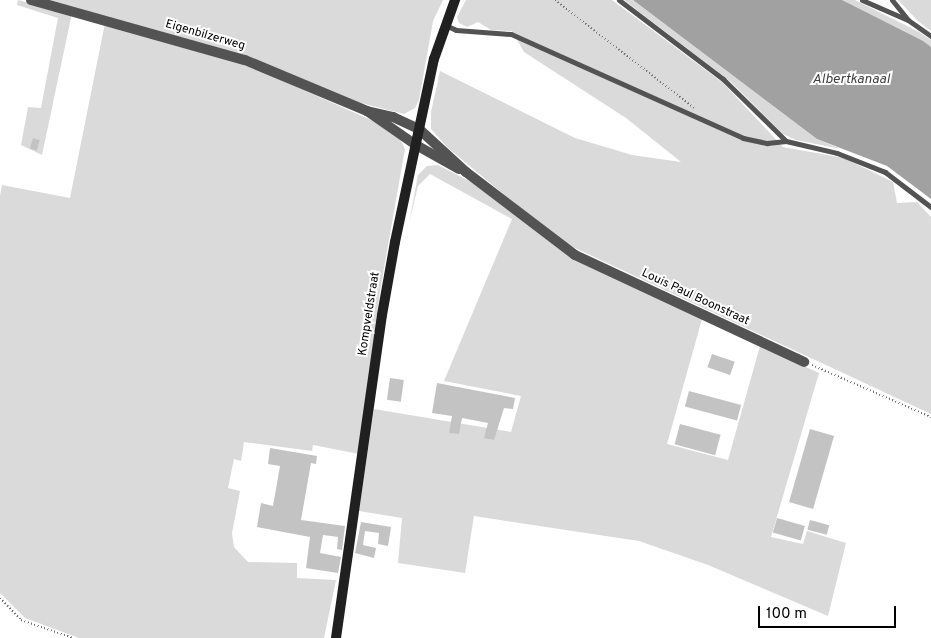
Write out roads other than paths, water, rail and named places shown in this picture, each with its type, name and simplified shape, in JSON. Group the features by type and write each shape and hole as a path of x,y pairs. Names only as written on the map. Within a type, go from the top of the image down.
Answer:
{"street":[{"name":"Eigenbilzerweg","path":"31,0 245,60 368,111 393,117 419,129"},
{"name":"Kompveldstraat","path":"336,638 382,315 424,105 444,25 455,0"},
{"name":"Eigenbilzerweg","path":"368,111 416,145"},
{"name":"Louis Paul Boonstraat","path":"419,129 466,172 575,255 804,362"},
{"name":"Louis Paul Boonstraat","path":"416,145 466,172"}],"lane":[{"path":"619,0 722,79 786,141"},
{"path":"862,0 908,20 931,36"},
{"path":"892,0 908,20"},
{"path":"444,25 456,30 511,34 743,138 766,143 786,141 837,153 885,172 931,207"}],"water":[{"name":"Albertkanaal","path":"633,0 842,0 923,41 931,47 931,199 887,166 817,139"}]}
